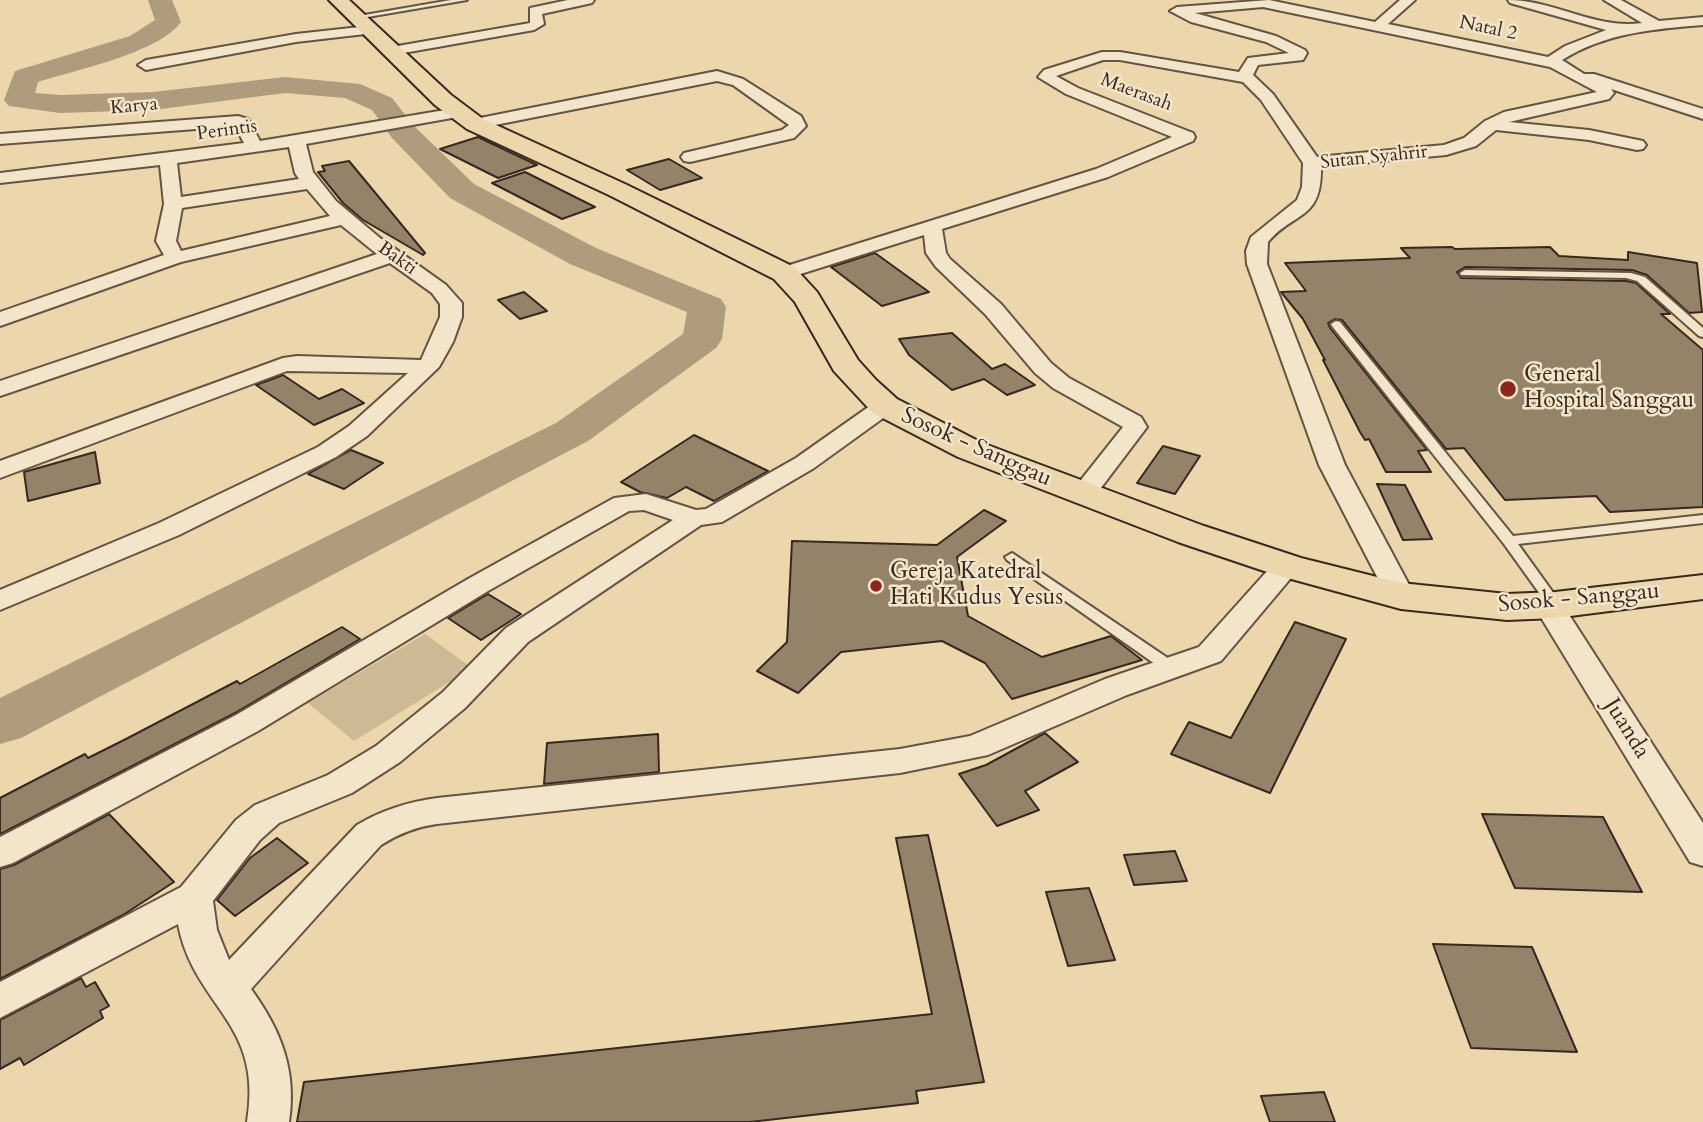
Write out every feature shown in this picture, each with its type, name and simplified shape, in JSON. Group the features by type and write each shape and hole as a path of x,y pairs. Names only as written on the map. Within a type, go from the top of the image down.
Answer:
{"highway":[{"name":"Sosok - Sanggau","path":"364,24 466,118 784,273 807,298 845,364 885,406 970,450 1082,495 1287,566 1401,596 1474,605 1552,605 1703,587"}],"street":[{"path":"146,65 364,24 534,26 537,24 535,11 587,0"},
{"path":"1378,26 1408,0"},
{"path":"1515,0 1624,31"},
{"path":"1611,0 1658,26"},
{"name":"Natal 2","path":"1244,77 1250,63 1298,57 1300,53 1271,39 1196,19 1177,11 1256,1 1555,64"},
{"path":"1646,2 1679,23"},
{"path":"1703,21 1624,31 1582,41 1563,53 1555,64 1703,114"},
{"name":"Maerasah","path":"784,273 1102,173 1187,137 1072,91 1046,76 1049,73 1107,55 1244,77"},
{"name":"Sutan Syahrir","path":"1401,596 1345,492 1299,384 1254,250 1263,235 1296,213 1307,199 1312,181 1312,163 1446,150 1470,142 1491,125 1510,115 1596,99 1606,93 1555,64"},
{"name":"Perintis","path":"0,178 45,154 168,160 298,142 418,120 466,118 717,76 738,82 795,120 798,126 796,131 788,134 690,157"},
{"path":"1244,77 1253,81 1267,97 1312,163"},
{"name":"Karya","path":"0,139 45,154 238,121 255,148"},
{"path":"1491,125 1589,135 1637,145"},
{"name":"Bakti","path":"298,142 300,161 309,183 344,218 391,256 439,289 451,303 451,317 442,342 421,374"},
{"path":"168,160 173,204 166,241 175,258"},
{"path":"173,204 309,183"},
{"path":"0,319 175,258 344,218"},
{"path":"932,226 936,253 943,263 993,309 1043,369 1061,383 1132,422 1135,427 1082,495"},
{"path":"0,389 391,256"},
{"path":"0,470 283,365 297,363 421,374"},
{"path":"0,601 169,529 327,452 358,430 421,374"},
{"path":"0,853 247,723 456,598 623,504 646,502 694,518 713,516 805,463 885,406"},
{"path":"0,1000 194,898 248,830 267,814 340,784 388,754 454,700 517,635 694,518"},
{"path":"228,987 369,835 390,821 410,815 463,808 692,785 935,755 976,747 1170,667 1210,654 1287,566"},
{"name":"Juanda","path":"1552,605 1703,852"},
{"path":"194,898 194,923 209,962 246,1011 272,1070 274,1097 268,1122"}],"lane":[{"path":"364,24 464,0"},
{"path":"1465,273 1627,275 1641,279 1703,334"},
{"path":"1336,324 1509,541 1552,605"},
{"path":"1509,541 1703,519"},
{"path":"1012,557 1170,667"}],"shaded area":[{"path":"425,634 472,668 354,741 308,703"}],"building":[{"path":"478,137 537,165 498,178 440,149"},
{"path":"669,159 702,178 660,190 627,170"},
{"path":"349,161 425,253 423,255 363,220 343,203 318,172 325,171 322,166"},
{"path":"525,172 595,207 562,219 492,183"},
{"name":"General Hospital Sanggau","path":"1550,247 1559,256 1628,260 1628,252 1697,263 1702,312 1689,313 1647,275 1632,270 1465,267 1457,272 1461,278 1626,281 1636,283 1670,314 1661,314 1703,350 1703,507 1610,512 1596,496 1505,500 1464,448 1446,449 1342,320 1335,319 1328,323 1330,328 1427,450 1418,451 1431,472 1386,472 1369,439 1365,440 1360,432 1303,319 1281,292 1306,291 1285,263 1410,258 1401,248"},
{"path":"875,253 929,292 882,306 831,267"},
{"path":"524,292 547,311 520,319 498,300"},
{"path":"952,333 992,369 1005,364 1035,385 1007,395 984,379 952,390 909,355 899,339"},
{"path":"283,375 319,399 342,389 364,403 314,425 256,385"},
{"path":"694,435 768,471 714,501 686,487 667,498 640,492 621,482"},
{"path":"1163,446 1200,456 1175,494 1137,483"},
{"path":"351,450 383,463 344,489 308,474"},
{"path":"95,452 100,483 28,501 24,472"},
{"path":"1377,484 1405,485 1432,539 1403,540"},
{"name":"Gereja Katedral Hati Kudus Yesus","path":"984,510 1006,521 957,557 968,616 1042,657 1111,636 1142,660 1012,699 985,663 942,641 841,652 798,693 757,671 787,642 792,541 937,545"},
{"path":"488,594 521,614 481,640 448,618"},
{"path":"1295,622 1346,639 1270,793 1171,754 1189,722 1231,738"},
{"path":"342,627 360,639 235,713 0,834 0,798 85,754 88,758 237,681 240,684"},
{"path":"1045,733 1078,762 1025,791 1039,810 997,826 959,774 986,765"},
{"path":"658,734 659,772 544,784 547,743"},
{"path":"109,814 174,882 123,915 0,979 0,869 14,865"},
{"path":"1482,814 1603,817 1642,892 1515,888"},
{"path":"928,835 984,1082 916,1091 918,1103 750,1122 297,1122 304,1082 932,1014 896,838"},
{"path":"277,838 308,863 235,916 217,900 250,858"},
{"path":"1175,851 1187,881 1134,885 1124,855"},
{"path":"1089,888 1115,960 1068,966 1046,892"},
{"path":"1433,944 1532,947 1577,1052 1471,1048"},
{"path":"81,978 86,987 95,982 109,1006 100,1011 103,1018 24,1065 20,1058 0,1069 0,1020"},
{"path":"1324,1092 1335,1122 1270,1122 1261,1096"}],"waterway":[{"path":"0,723 572,432 702,339 707,307 583,256 462,191 403,132 382,104 350,90 285,85 153,101 60,104 19,100 25,77 139,42 168,22 160,0"}],"place":[{"name":"General Hospital Sanggau","path":"1508,389"},
{"name":"Gereja Katedral Hati Kudus Yesus","path":"876,586"}]}
